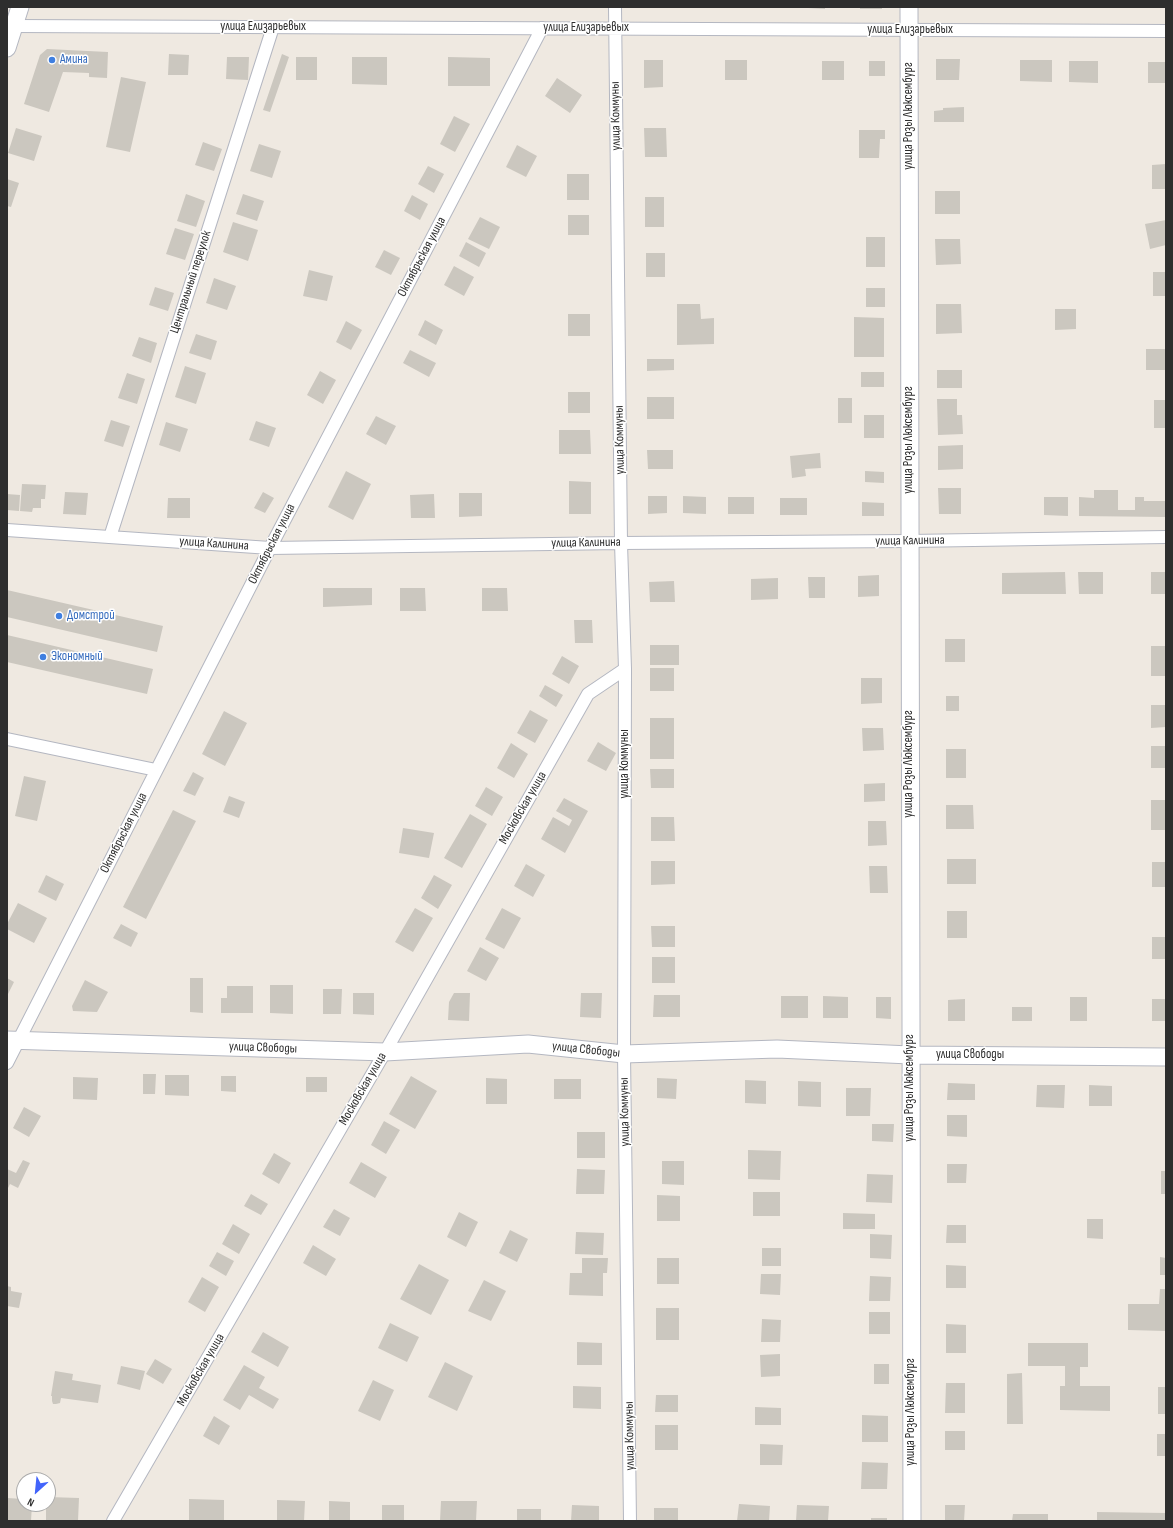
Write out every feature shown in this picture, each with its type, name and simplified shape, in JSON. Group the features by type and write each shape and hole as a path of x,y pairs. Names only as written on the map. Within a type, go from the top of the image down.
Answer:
{"street":[{"path":"7,48 10,26 20,7"},
{"name":"улица Коммуны","path":"615,7 621,543 625,669 624,1054 630,1521"},
{"name":"улица Розы Люксембург","path":"908,7 912,1521"},
{"name":"улица Елизарьевых","path":"10,26 1166,31"},
{"name":"Центральный переулок","path":"110,537 273,27"},
{"name":"Октябрьская улица","path":"7,1063 13,1040 156,770 270,548 542,28"},
{"name":"улица Калинина","path":"7,530 270,548 1166,537"},
{"name":"Московская улица","path":"113,1521 385,1052 588,694 625,669"},
{"path":"7,739 156,770"},
{"name":"улица Свободы","path":"13,1040 385,1052 528,1044 624,1054 777,1049 910,1055 1166,1057"}],"building":[{"path":"825,7 825,9 808,8"},
{"path":"860,7 882,7 882,9 860,9"},
{"path":"47,49 108,52 107,78 89,77 89,73 63,72 49,112 24,104 40,55"},
{"path":"169,54 189,55 188,75 168,75"},
{"path":"282,54 289,57 270,112 263,110"},
{"path":"227,57 249,57 248,80 226,79"},
{"path":"296,57 317,57 317,80 296,80"},
{"path":"352,57 387,57 387,85 352,84"},
{"path":"448,57 490,58 490,86 448,86"},
{"path":"936,59 960,59 959,80 936,80"},
{"path":"644,60 663,60 663,87 644,88"},
{"path":"725,60 747,60 747,80 725,80"},
{"path":"1020,60 1052,60 1052,82 1020,81"},
{"path":"822,61 844,61 844,80 822,80"},
{"path":"869,61 885,61 885,76 869,76"},
{"path":"1069,61 1098,61 1098,83 1069,82"},
{"path":"1148,62 1166,62 1166,83 1148,83"},
{"path":"121,77 146,82 130,152 106,147"},
{"path":"557,78 582,95 570,113 545,96"},
{"path":"964,107 964,122 934,122 934,111 943,110 943,108"},
{"path":"454,116 470,124 455,152 440,144"},
{"path":"16,128 42,136 34,161 8,153"},
{"path":"644,128 666,128 667,157 645,157"},
{"path":"859,130 885,130 885,139 880,139 879,158 859,158"},
{"path":"203,142 222,149 214,171 195,165"},
{"path":"259,144 281,151 272,178 250,171"},
{"path":"517,145 537,156 526,177 506,167"},
{"path":"1166,164 1166,189 1152,189 1152,165"},
{"path":"428,166 444,174 434,193 418,184"},
{"path":"567,174 589,174 589,200 567,200"},
{"path":"7,179 19,183 11,207 7,206"},
{"path":"935,191 960,191 960,214 935,214"},
{"path":"186,194 205,201 196,227 177,221"},
{"path":"243,194 264,201 257,221 236,214"},
{"path":"412,195 428,204 420,220 404,211"},
{"path":"645,197 664,197 664,227 645,227"},
{"path":"568,215 589,215 589,235 568,235"},
{"path":"480,217 500,227 489,249 468,239"},
{"path":"1166,220 1166,245 1150,249 1145,224"},
{"path":"233,222 258,230 248,261 223,252"},
{"path":"175,228 194,234 185,260 166,254"},
{"path":"866,237 885,237 885,267 866,267"},
{"path":"935,239 960,239 961,264 936,265"},
{"path":"466,242 486,253 479,267 459,256"},
{"path":"384,250 400,258 391,275 375,267"},
{"path":"646,253 665,253 665,277 646,277"},
{"path":"454,266 474,277 464,296 444,285"},
{"path":"309,270 333,276 327,301 303,296"},
{"path":"1153,272 1166,272 1166,296 1153,296"},
{"path":"214,278 236,286 227,310 206,303"},
{"path":"155,287 174,293 168,311 149,305"},
{"path":"866,288 885,288 885,307 866,307"},
{"path":"677,304 700,304 701,319 714,318 714,344 677,345"},
{"path":"936,304 961,304 962,333 936,334"},
{"path":"1055,309 1076,309 1076,329 1055,330"},
{"path":"568,314 590,314 590,336 568,336"},
{"path":"854,317 884,318 884,357 854,357"},
{"path":"425,320 443,330 436,345 418,335"},
{"path":"346,321 362,330 351,350 336,342"},
{"path":"196,334 217,341 211,360 189,353"},
{"path":"139,337 157,343 151,363 132,356"},
{"path":"1146,349 1166,349 1166,370 1146,370"},
{"path":"410,350 436,363 429,377 403,363"},
{"path":"647,359 674,359 674,370 647,371"},
{"path":"185,366 206,373 196,404 175,397"},
{"path":"937,370 962,370 962,388 937,388"},
{"path":"320,371 336,380 323,404 307,395"},
{"path":"861,372 884,372 884,387 861,387"},
{"path":"127,373 145,379 137,404 118,398"},
{"path":"568,392 590,392 590,413 568,413"},
{"path":"647,397 674,397 674,419 647,419"},
{"path":"838,398 852,398 852,423 838,423"},
{"path":"937,399 957,399 957,415 962,415 963,434 938,435"},
{"path":"1154,400 1166,400 1166,428 1154,428"},
{"path":"864,415 884,415 884,438 864,438"},
{"path":"376,416 396,426 386,445 366,434"},
{"path":"111,420 130,426 123,447 104,441"},
{"path":"256,421 276,428 269,447 249,440"},
{"path":"166,422 188,429 180,452 159,445"},
{"path":"559,430 590,430 591,454 559,454"},
{"path":"963,445 963,469 938,470 938,446"},
{"path":"647,450 673,450 673,469 648,469"},
{"path":"820,453 821,468 805,469 806,476 792,478 790,456"},
{"path":"346,471 371,484 353,520 328,507"},
{"path":"865,471 884,472 884,483 865,482"},
{"path":"569,481 591,482 591,514 569,514"},
{"path":"22,484 46,485 45,499 41,499 41,508 33,508 32,512 20,511"},
{"path":"938,488 961,488 961,514 939,514"},
{"path":"1094,490 1118,490 1118,510 1135,510 1135,497 1144,497 1144,501 1166,501 1166,517 1079,516 1079,497 1094,498"},
{"path":"65,492 88,493 86,515 63,514"},
{"path":"263,492 274,498 265,513 254,508"},
{"path":"459,493 482,493 482,516 459,517"},
{"path":"7,494 20,495 19,511 7,510"},
{"path":"434,494 435,518 411,518 410,495"},
{"path":"648,496 667,496 667,513 648,514"},
{"path":"683,496 706,497 706,514 683,513"},
{"path":"728,497 754,497 754,514 728,514"},
{"path":"1044,497 1068,497 1068,516 1044,515"},
{"path":"168,498 190,498 190,518 167,518"},
{"path":"780,498 807,498 807,515 780,515"},
{"path":"862,502 884,503 884,516 862,516"},
{"path":"1065,572 1066,594 1002,594 1002,573"},
{"path":"1078,572 1103,572 1103,594 1079,594"},
{"path":"1151,572 1166,572 1166,594 1151,594"},
{"path":"879,575 879,596 858,597 858,576"},
{"path":"808,577 825,577 825,598 809,598"},
{"path":"778,578 778,599 751,600 751,579"},
{"path":"674,581 675,602 650,602 649,582"},
{"path":"323,588 372,588 372,605 323,607"},
{"path":"400,588 425,588 426,611 400,611"},
{"path":"482,588 507,588 508,611 482,611"},
{"path":"7,590 163,626 157,652 7,617"},
{"path":"574,620 592,620 593,643 575,643"},
{"path":"7,635 153,669 147,694 7,662"},
{"path":"945,639 965,639 965,662 945,662"},
{"path":"650,645 679,645 679,665 650,665"},
{"path":"1151,646 1166,646 1166,676 1151,676"},
{"path":"562,656 579,666 569,684 552,674"},
{"path":"650,668 674,668 674,691 650,691"},
{"path":"861,678 882,678 882,703 861,704"},
{"path":"545,685 563,695 556,707 539,696"},
{"path":"946,696 959,696 959,711 946,711"},
{"path":"1151,705 1166,705 1166,727 1151,728"},
{"path":"530,710 548,720 535,743 517,733"},
{"path":"224,711 247,723 225,766 202,754"},
{"path":"650,718 674,718 674,759 650,759"},
{"path":"862,728 883,728 884,750 863,751"},
{"path":"598,742 616,753 606,771 587,761"},
{"path":"511,743 528,754 514,778 497,768"},
{"path":"1151,746 1166,746 1166,768 1151,768"},
{"path":"946,749 966,749 966,778 946,778"},
{"path":"650,769 674,769 674,788 651,788"},
{"path":"193,772 204,778 195,796 183,791"},
{"path":"24,776 46,781 37,821 15,816"},
{"path":"885,783 885,801 864,802 864,784"},
{"path":"486,787 503,797 492,816 475,806"},
{"path":"229,796 245,802 239,818 223,812"},
{"path":"564,798 588,811 565,853 541,839 553,817 569,826 572,820 556,811"},
{"path":"1151,800 1166,800 1166,830 1151,830"},
{"path":"946,805 973,805 974,829 946,829"},
{"path":"173,810 196,821 146,919 123,907"},
{"path":"470,814 487,824 462,868 444,858"},
{"path":"651,817 674,817 675,841 651,841"},
{"path":"868,821 886,821 887,845 868,846"},
{"path":"403,828 434,833 429,858 399,853"},
{"path":"947,859 976,859 976,884 947,884"},
{"path":"651,861 675,861 675,884 651,885"},
{"path":"1152,862 1166,862 1166,887 1152,887"},
{"path":"526,864 545,875 533,897 514,886"},
{"path":"869,866 887,866 888,893 870,893"},
{"path":"46,875 64,884 56,901 38,892"},
{"path":"434,875 452,885 438,909 421,898"},
{"path":"18,903 47,918 34,943 7,929 7,924"},
{"path":"415,908 433,918 413,952 395,942"},
{"path":"502,908 521,918 504,949 485,939"},
{"path":"947,911 967,911 967,938 947,938"},
{"path":"121,924 138,933 131,947 113,938"},
{"path":"651,926 675,926 675,947 652,947"},
{"path":"1152,937 1166,937 1166,959 1152,959"},
{"path":"480,947 499,958 486,981 467,971"},
{"path":"652,957 675,957 675,983 652,983"},
{"path":"7,978 14,982 7,996"},
{"path":"190,978 203,978 203,1013 190,1012"},
{"path":"85,980 108,992 97,1012 73,1011 72,1006"},
{"path":"270,985 293,985 293,1014 270,1013"},
{"path":"227,986 253,986 253,1013 221,1013 221,998 227,998"},
{"path":"323,989 342,989 341,1014 323,1014"},
{"path":"353,993 374,993 374,1015 353,1014"},
{"path":"454,993 470,993 469,1021 448,1020 449,1002"},
{"path":"581,993 602,993 601,1018 580,1017"},
{"path":"654,995 680,995 680,1017 653,1017"},
{"path":"781,996 808,996 808,1018 781,1018"},
{"path":"823,996 848,997 848,1018 823,1018"},
{"path":"876,997 891,997 891,1019 876,1018"},
{"path":"1070,997 1087,997 1087,1021 1070,1021"},
{"path":"965,999 965,1021 948,1021 948,1000"},
{"path":"1152,999 1166,999 1166,1021 1152,1021"},
{"path":"1012,1007 1032,1007 1032,1021 1012,1021"},
{"path":"143,1074 156,1074 155,1094 143,1094"},
{"path":"165,1075 189,1075 189,1096 165,1095"},
{"path":"221,1076 236,1076 236,1092 221,1091"},
{"path":"411,1076 437,1091 415,1129 389,1114"},
{"path":"73,1077 98,1078 97,1100 73,1099"},
{"path":"306,1077 327,1077 327,1092 306,1092"},
{"path":"486,1078 507,1079 507,1104 486,1104"},
{"path":"657,1078 677,1079 676,1099 657,1098"},
{"path":"554,1079 581,1079 581,1099 554,1099"},
{"path":"745,1080 766,1081 766,1104 745,1103"},
{"path":"798,1081 821,1082 821,1107 798,1106"},
{"path":"948,1083 975,1084 975,1100 947,1100"},
{"path":"1037,1085 1065,1085 1064,1108 1036,1107"},
{"path":"1089,1085 1112,1086 1112,1106 1089,1106"},
{"path":"846,1088 871,1088 870,1116 846,1116"},
{"path":"24,1107 41,1116 29,1137 13,1128"},
{"path":"947,1115 967,1115 967,1137 947,1136"},
{"path":"384,1121 400,1130 386,1154 371,1145"},
{"path":"872,1124 894,1124 893,1142 872,1141"},
{"path":"577,1132 605,1132 605,1158 577,1158"},
{"path":"748,1150 781,1151 780,1180 748,1179"},
{"path":"274,1153 291,1163 279,1184 262,1174"},
{"path":"23,1160 30,1163 18,1188 10,1184 7,1190 7,1169 16,1173"},
{"path":"662,1161 684,1161 684,1185 662,1184"},
{"path":"361,1162 387,1177 375,1198 349,1183"},
{"path":"947,1164 967,1164 966,1183 947,1183"},
{"path":"577,1169 605,1170 604,1194 576,1194"},
{"path":"1161,1171 1166,1171 1166,1194 1161,1194"},
{"path":"867,1174 893,1175 892,1203 866,1202"},
{"path":"753,1192 780,1192 780,1216 753,1216"},
{"path":"251,1194 268,1204 261,1215 244,1206"},
{"path":"657,1195 680,1196 680,1221 657,1221"},
{"path":"334,1209 350,1218 340,1236 323,1227"},
{"path":"459,1212 478,1222 466,1247 447,1237"},
{"path":"843,1213 875,1214 875,1229 843,1229"},
{"path":"1087,1219 1103,1219 1103,1239 1087,1238"},
{"path":"233,1224 250,1234 239,1254 222,1244"},
{"path":"947,1225 966,1225 966,1243 946,1243"},
{"path":"510,1230 528,1239 517,1262 499,1253"},
{"path":"576,1232 604,1233 603,1255 575,1254"},
{"path":"870,1234 892,1235 891,1259 870,1258"},
{"path":"313,1245 336,1259 326,1276 303,1263"},
{"path":"762,1248 781,1248 781,1266 762,1266"},
{"path":"217,1252 234,1261 226,1276 209,1266"},
{"path":"1160,1257 1166,1258 1166,1275 1160,1275"},
{"path":"582,1258 608,1258 607,1273 603,1273 603,1296 569,1295 570,1273 582,1273"},
{"path":"657,1258 679,1258 679,1284 657,1284"},
{"path":"419,1264 449,1280 431,1315 400,1299"},
{"path":"946,1265 966,1266 966,1288 946,1288"},
{"path":"761,1274 781,1274 780,1295 760,1294"},
{"path":"870,1276 891,1277 890,1301 869,1301"},
{"path":"202,1277 219,1287 205,1312 188,1302"},
{"path":"484,1280 506,1291 491,1321 468,1311"},
{"path":"7,1286 11,1287 11,1291 22,1293 19,1308 7,1306"},
{"path":"1160,1289 1166,1289 1166,1331 1128,1330 1128,1304 1159,1304"},
{"path":"656,1308 679,1308 679,1340 656,1340"},
{"path":"869,1312 890,1312 890,1334 869,1334"},
{"path":"762,1319 781,1320 780,1342 761,1342"},
{"path":"390,1323 419,1337 407,1362 378,1348"},
{"path":"946,1324 966,1325 966,1353 946,1353"},
{"path":"263,1332 289,1347 278,1367 251,1352"},
{"path":"577,1342 602,1343 602,1365 577,1365"},
{"path":"1028,1343 1088,1343 1088,1367 1080,1367 1080,1386 1110,1386 1110,1411 1060,1410 1060,1386 1065,1386 1065,1366 1028,1366"},
{"path":"780,1354 780,1376 761,1377 760,1355"},
{"path":"155,1359 172,1369 163,1384 146,1374"},
{"path":"445,1362 473,1376 457,1411 428,1397"},
{"path":"874,1364 889,1364 889,1384 874,1384"},
{"path":"244,1365 265,1377 259,1388 279,1399 273,1409 249,1395 240,1410 223,1400"},
{"path":"121,1366 145,1371 140,1390 117,1384"},
{"path":"55,1371 73,1374 72,1380 101,1385 98,1403 61,1398 60,1403 53,1404 51,1396"},
{"path":"1022,1373 1023,1424 1007,1424 1007,1374"},
{"path":"373,1380 394,1390 380,1421 358,1411"},
{"path":"946,1383 965,1383 965,1413 945,1413"},
{"path":"573,1386 601,1387 601,1409 573,1408"},
{"path":"1158,1387 1166,1387 1166,1414 1158,1414"},
{"path":"656,1395 678,1395 678,1412 655,1412"},
{"path":"755,1407 781,1408 781,1425 755,1425"},
{"path":"862,1415 888,1416 888,1442 862,1442"},
{"path":"214,1416 230,1426 219,1445 203,1436"},
{"path":"655,1425 678,1425 678,1450 655,1450"},
{"path":"945,1431 965,1431 965,1450 945,1450"},
{"path":"1157,1434 1166,1434 1166,1456 1157,1456"},
{"path":"760,1444 783,1445 782,1465 760,1465"},
{"path":"862,1462 888,1463 887,1489 861,1489"},
{"path":"56,1497 79,1498 78,1521 46,1521 46,1512 56,1512"},
{"path":"7,1498 16,1499 16,1512 32,1512 31,1521 7,1521"},
{"path":"189,1499 224,1500 224,1521 189,1521"},
{"path":"277,1500 305,1501 304,1521 277,1521"},
{"path":"329,1501 350,1502 350,1521 329,1521"},
{"path":"441,1501 477,1501 476,1521 440,1521"},
{"path":"739,1504 770,1506 769,1521 737,1521"},
{"path":"382,1505 404,1505 404,1521 382,1521"},
{"path":"572,1505 599,1506 599,1521 571,1521"},
{"path":"797,1505 829,1506 828,1521 796,1521"},
{"path":"945,1505 965,1505 964,1521 945,1521"},
{"path":"654,1508 678,1508 678,1521 654,1521"},
{"path":"517,1509 541,1509 541,1521 517,1521"},
{"path":"1097,1512 1166,1513 1166,1521 1097,1521"},
{"path":"1013,1514 1048,1514 1048,1521 1012,1521"},
{"path":"871,1518 887,1518 887,1521 871,1521"}],"place":[{"name":"Амина","path":"52,60"},
{"name":"Домстрой","path":"59,616"},
{"name":"Экономный","path":"43,657"}]}
